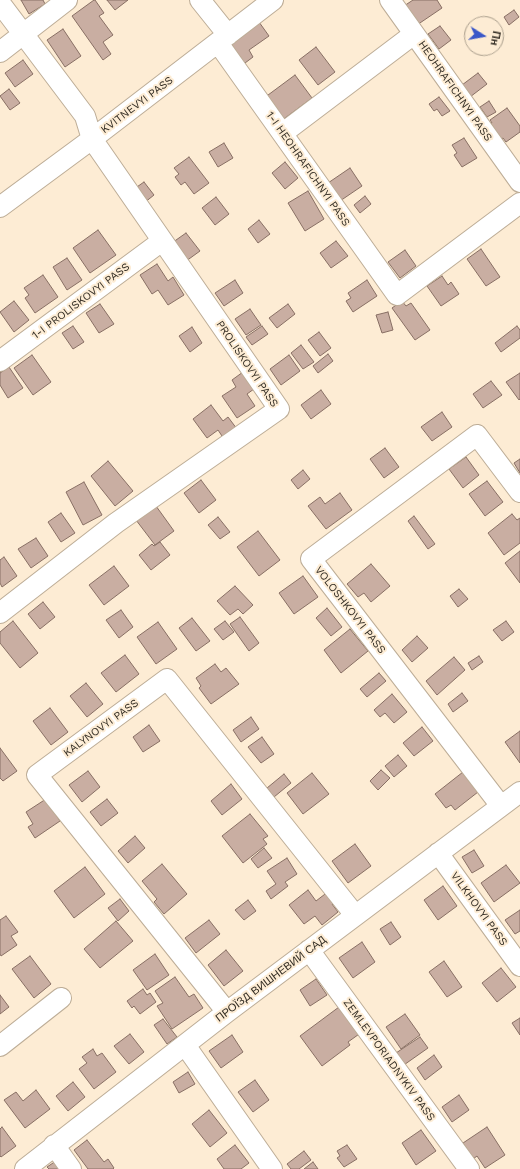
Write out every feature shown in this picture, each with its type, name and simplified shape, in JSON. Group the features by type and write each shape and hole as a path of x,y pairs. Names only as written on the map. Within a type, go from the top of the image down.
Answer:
{"street":[{"path":"0,52 67,0"},
{"name":"1-I HEOHRAFICHNYI PASS","path":"200,0 283,134 397,295 520,203"},
{"name":"KVITNEVYI PASS","path":"0,207 92,139 272,0"},
{"name":"HEOHRAFICHNYI PASS","path":"390,0 520,182"},
{"name":"PROLISKOVYI PASS","path":"0,3 85,116 92,139 279,409 116,523 0,613"},
{"path":"283,134 414,34"},
{"name":"1-I PROLISKOVYI PASS","path":"0,361 162,241"},
{"name":"VOLOSHKOVYI PASS","path":"501,806 311,559 477,435 520,492"},
{"name":"KALYNOVYI PASS","path":"227,1012 37,775 168,679 355,915"},
{"name":"ПРОЇЗД ВИШНЕВИЙ САД","path":"25,1169 227,1012 520,792"},
{"name":"VILKHOVYI PASS","path":"438,853 520,966"},
{"name":"ZEMLEVPORIADNYKIV PASS","path":"309,950 469,1169"},
{"path":"0,1046 61,998"},
{"path":"185,1045 272,1169"},
{"path":"54,1145 71,1169"}],"building":[{"path":"21,0 43,0 45,4 29,14"},
{"path":"94,0 104,13 99,16 113,35 103,42 111,54 103,60 72,16"},
{"path":"107,0 128,0 115,10"},
{"path":"413,0 437,0 442,8 414,27 401,8"},
{"path":"514,10 519,17 509,25 504,17"},
{"path":"259,22 269,36 249,50 253,57 241,66 226,45"},
{"path":"440,26 451,40 439,49 428,34"},
{"path":"63,29 81,56 65,67 47,40"},
{"path":"316,47 335,72 318,85 299,60"},
{"path":"23,60 33,74 15,87 5,73"},
{"path":"478,73 487,84 470,97 462,85"},
{"path":"295,75 312,98 281,121 264,98"},
{"path":"9,89 20,103 10,110 0,96"},
{"path":"439,97 450,111 442,116 437,109 434,111 429,104"},
{"path":"489,101 496,112 487,117 480,107"},
{"path":"507,108 520,126 520,132 506,142 503,138 497,142 487,127 492,123 490,120"},
{"path":"464,138 477,158 462,167 454,155 457,153 452,145"},
{"path":"224,143 233,158 218,167 209,152"},
{"path":"189,157 209,183 194,194 185,182 181,185 175,177 179,174 174,168"},
{"path":"285,162 298,178 285,189 272,173"},
{"path":"350,168 362,186 340,201 328,183"},
{"path":"144,182 154,195 144,203 134,189"},
{"path":"308,191 324,219 305,231 288,203"},
{"path":"365,196 371,204 360,213 354,205"},
{"path":"216,197 229,214 215,225 202,208"},
{"path":"259,220 270,234 258,243 248,229"},
{"path":"98,230 116,255 90,273 73,248"},
{"path":"186,233 200,251 182,264 169,245"},
{"path":"336,241 348,256 331,268 320,253"},
{"path":"481,249 500,277 486,286 467,259"},
{"path":"405,250 416,266 400,278 388,262"},
{"path":"67,258 82,280 67,290 53,267"},
{"path":"157,264 168,281 173,277 184,295 168,305 158,290 152,294 140,275"},
{"path":"43,275 58,297 35,313 25,298 29,295 24,288"},
{"path":"442,276 448,285 451,282 459,294 441,306 427,286"},
{"path":"235,280 243,293 224,306 215,293"},
{"path":"367,280 377,296 353,312 346,301 351,298 348,293"},
{"path":"14,301 29,320 14,332 0,312"},
{"path":"402,301 406,306 411,303 430,330 415,340 392,308"},
{"path":"100,304 114,324 99,333 86,313"},
{"path":"288,304 295,314 277,328 269,318"},
{"path":"250,309 261,325 246,335 235,319"},
{"path":"388,312 393,330 382,333 376,315"},
{"path":"73,326 84,342 73,349 62,333"},
{"path":"262,326 268,334 252,345 246,337"},
{"path":"517,326 520,330 520,338 501,352 495,343"},
{"path":"192,327 202,343 190,352 179,336"},
{"path":"319,332 331,348 320,356 308,340"},
{"path":"301,345 314,362 303,369 291,353"},
{"path":"328,354 333,361 318,373 313,366"},
{"path":"32,355 51,382 33,395 14,368"},
{"path":"289,355 300,371 281,385 270,369"},
{"path":"9,367 23,388 8,398 0,385 0,373"},
{"path":"243,372 254,389 247,394 255,406 237,418 222,396 236,387 232,380"},
{"path":"520,373 520,399 519,400 506,382"},
{"path":"491,381 502,395 483,408 473,394"},
{"path":"321,390 331,404 311,419 301,405"},
{"path":"211,405 223,421 228,417 237,429 224,439 218,430 207,438 193,419"},
{"path":"442,412 452,427 432,441 421,427"},
{"path":"385,448 399,467 384,478 370,459"},
{"path":"466,457 479,475 463,488 449,469"},
{"path":"520,459 520,473 514,463"},
{"path":"108,461 133,491 115,506 91,476"},
{"path":"303,470 310,479 298,489 291,480"},
{"path":"201,480 216,500 199,513 184,493"},
{"path":"487,481 503,502 485,516 469,494"},
{"path":"84,482 102,515 83,525 66,492"},
{"path":"340,493 352,510 326,529 308,506 320,497 325,504"},
{"path":"156,506 174,531 155,545 136,520"},
{"path":"61,513 75,533 61,542 48,522"},
{"path":"512,514 517,520 520,518 520,543 504,555 488,533"},
{"path":"414,516 435,544 428,549 408,521"},
{"path":"218,517 230,532 220,539 208,525"},
{"path":"258,531 280,560 259,576 237,547"},
{"path":"36,538 48,556 31,568 18,549"},
{"path":"160,542 170,555 151,570 139,555 152,544 154,546"},
{"path":"520,551 520,583 505,563"},
{"path":"4,557 17,576 2,587 0,583 0,560"},
{"path":"371,564 390,586 371,602 364,593 358,597 347,584"},
{"path":"114,566 129,586 104,605 89,585"},
{"path":"303,576 318,597 294,614 279,593"},
{"path":"235,586 253,605 243,614 238,609 230,615 217,601"},
{"path":"459,589 468,599 458,607 450,596"},
{"path":"43,602 55,617 40,629 28,614"},
{"path":"327,608 342,627 331,636 316,618"},
{"path":"121,610 133,627 119,638 106,620"},
{"path":"240,617 259,643 249,651 230,624"},
{"path":"192,618 210,641 196,651 179,628"},
{"path":"13,621 38,653 20,668 0,643 0,632"},
{"path":"225,621 234,632 223,640 214,629"},
{"path":"506,621 514,632 502,641 493,630"},
{"path":"158,622 177,649 156,664 137,637"},
{"path":"350,629 368,651 341,673 324,650"},
{"path":"417,636 428,648 412,662 402,650"},
{"path":"125,655 139,674 116,692 101,673"},
{"path":"479,656 483,662 472,670 468,663"},
{"path":"454,657 465,670 437,695 426,681"},
{"path":"215,664 221,672 226,668 239,684 211,704 199,688 201,686 196,678"},
{"path":"379,673 386,681 367,697 360,689"},
{"path":"86,683 103,704 87,717 70,696"},
{"path":"462,693 468,701 453,712 448,704"},
{"path":"392,694 407,712 394,723 385,713 380,717 374,710"},
{"path":"50,708 68,732 51,745 33,721"},
{"path":"251,717 259,729 241,742 233,730"},
{"path":"149,725 160,741 143,752 133,737"},
{"path":"422,727 433,741 414,756 403,743"},
{"path":"520,731 520,763 505,742"},
{"path":"262,737 274,754 261,763 248,747"},
{"path":"0,748 17,771 3,781 0,778"},
{"path":"398,755 407,766 394,777 385,766"},
{"path":"381,770 390,778 378,790 370,781"},
{"path":"88,771 100,787 82,802 69,785"},
{"path":"463,772 478,792 455,810 451,805 446,808 435,794"},
{"path":"312,773 329,794 303,814 287,793"},
{"path":"284,774 291,783 274,797 267,788"},
{"path":"231,784 242,799 222,815 211,801"},
{"path":"46,799 60,821 35,838 28,827 33,824 26,812"},
{"path":"107,799 118,813 101,826 90,812"},
{"path":"250,814 268,836 263,839 267,844 243,863 222,836"},
{"path":"135,836 145,848 128,863 118,851"},
{"path":"355,844 371,866 348,883 332,861"},
{"path":"264,848 272,858 258,868 251,859"},
{"path":"474,850 484,866 472,873 462,857"},
{"path":"287,858 297,874 285,882 288,886 271,899 266,891 276,884 267,871"},
{"path":"162,864 187,894 164,914 154,902 157,899 142,881"},
{"path":"506,865 520,883 494,902 481,883"},
{"path":"85,867 105,894 74,918 54,891"},
{"path":"443,886 457,906 438,920 424,900"},
{"path":"308,890 316,901 329,891 336,901 332,904 338,912 322,925 315,916 304,924 289,905"},
{"path":"120,899 129,911 118,921 108,908"},
{"path":"248,900 256,911 244,920 235,910"},
{"path":"520,910 520,931 515,934 505,920"},
{"path":"6,916 18,932 11,936 17,945 1,956 0,920"},
{"path":"209,920 220,934 196,953 185,938"},
{"path":"116,921 133,941 100,968 84,949"},
{"path":"391,922 401,937 390,945 380,929"},
{"path":"362,942 375,962 353,978 339,958"},
{"path":"226,950 243,971 224,986 208,965"},
{"path":"155,954 169,975 147,990 133,970"},
{"path":"30,956 51,984 34,998 12,969"},
{"path":"444,961 462,987 447,997 429,972"},
{"path":"501,968 516,987 497,1002 482,983"},
{"path":"175,977 189,997 194,994 203,1008 172,1029 157,1006 163,1003 155,991"},
{"path":"316,979 327,995 310,1006 300,990"},
{"path":"143,989 147,995 150,993 156,1002 140,1014 134,1006 132,1008 127,1001"},
{"path":"0,995 9,1007 0,1014"},
{"path":"339,1007 362,1032 348,1042 350,1045 322,1066 300,1036"},
{"path":"405,1014 420,1035 401,1049 386,1027"},
{"path":"520,1018 520,1035 512,1023"},
{"path":"163,1019 177,1037 167,1044 154,1025"},
{"path":"130,1034 144,1052 129,1064 114,1046"},
{"path":"232,1035 243,1052 221,1068 209,1051"},
{"path":"420,1037 428,1048 401,1067 393,1055"},
{"path":"93,1049 97,1056 102,1053 116,1072 94,1089 79,1069 87,1063 82,1057"},
{"path":"434,1055 442,1067 425,1080 417,1068"},
{"path":"188,1072 195,1084 179,1093 173,1082"},
{"path":"255,1080 269,1100 253,1112 238,1092"},
{"path":"73,1082 85,1097 68,1111 56,1096"},
{"path":"36,1090 50,1109 25,1128 4,1100 16,1092 23,1101"},
{"path":"459,1095 469,1110 452,1122 442,1107"},
{"path":"209,1110 227,1133 210,1147 192,1124"},
{"path":"2,1127 16,1146 1,1157 0,1129"},
{"path":"487,1127 505,1155 485,1168 477,1156 473,1159 463,1143"},
{"path":"421,1130 436,1151 416,1165 402,1143"},
{"path":"87,1140 104,1162 108,1159 114,1168 113,1169 88,1169 74,1150"},
{"path":"235,1145 249,1163 241,1169 224,1169 217,1159"},
{"path":"347,1145 357,1159 344,1167 337,1158 340,1156 337,1151"},
{"path":"304,1151 311,1160 299,1169 291,1169 287,1164"},
{"path":"59,1159 66,1169 49,1169 47,1167"},
{"path":"313,1162 318,1169 304,1169"}]}
